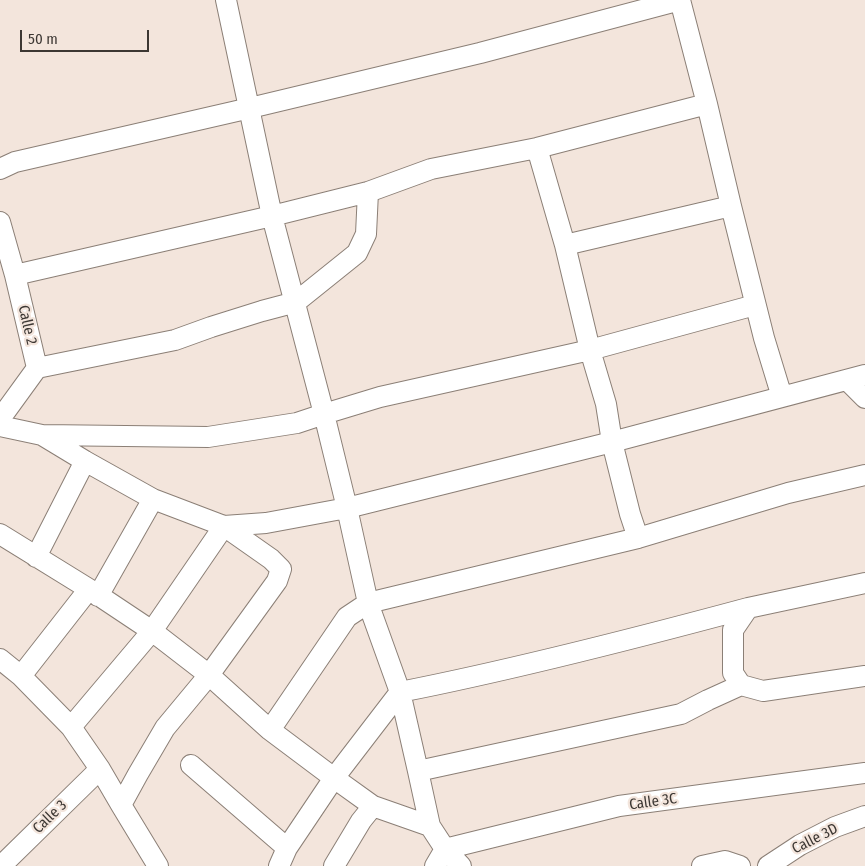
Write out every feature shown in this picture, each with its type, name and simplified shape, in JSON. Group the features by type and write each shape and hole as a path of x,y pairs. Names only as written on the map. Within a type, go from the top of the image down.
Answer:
{"street":[{"path":"226,0 272,216 324,414 368,603 400,692 430,826 445,849 461,866"},
{"path":"0,169 15,162 480,53 680,0 755,305 782,397"},
{"path":"16,275 272,216 368,192 431,168 537,148 707,104"},
{"path":"537,148 565,245 590,350 606,404 612,442 638,538"},
{"path":"0,419 37,368 175,340 296,302 357,253 366,234 368,192"},
{"path":"565,245 731,206"},
{"name":"Calle 2","path":"0,222 16,275 37,368"},
{"path":"0,426 42,435 208,436 297,423 380,397 590,350 755,305"},
{"path":"224,526 266,523 347,508 612,442 856,378 865,398"},
{"path":"42,435 152,499 224,526 271,559 281,569 277,580 209,675 165,728 121,806"},
{"path":"36,557 85,461"},
{"path":"270,730 347,617 368,603 638,538 788,493 865,475"},
{"path":"21,676 93,593 152,499"},
{"path":"71,727 152,631 224,526"},
{"path":"0,534 152,631 209,675 270,730 373,806 430,826"},
{"path":"191,766 283,857 334,778 400,692 494,672 748,608 865,583"},
{"path":"741,685 733,673 733,630 748,608"},
{"path":"0,658 21,676 71,727 100,769 158,866"},
{"path":"418,770 681,714 741,685 763,690 865,676"},
{"name":"Calle 3","path":"0,866 100,769"},
{"name":"Calle 3C","path":"445,849 619,806 865,773"},
{"path":"402,816 423,792"},
{"path":"334,866 361,821 373,806"},
{"name":"Calle 3D","path":"768,866 800,845 835,827 865,816"},
{"path":"435,866 445,849"},
{"path":"702,866 725,861 740,866"}]}
